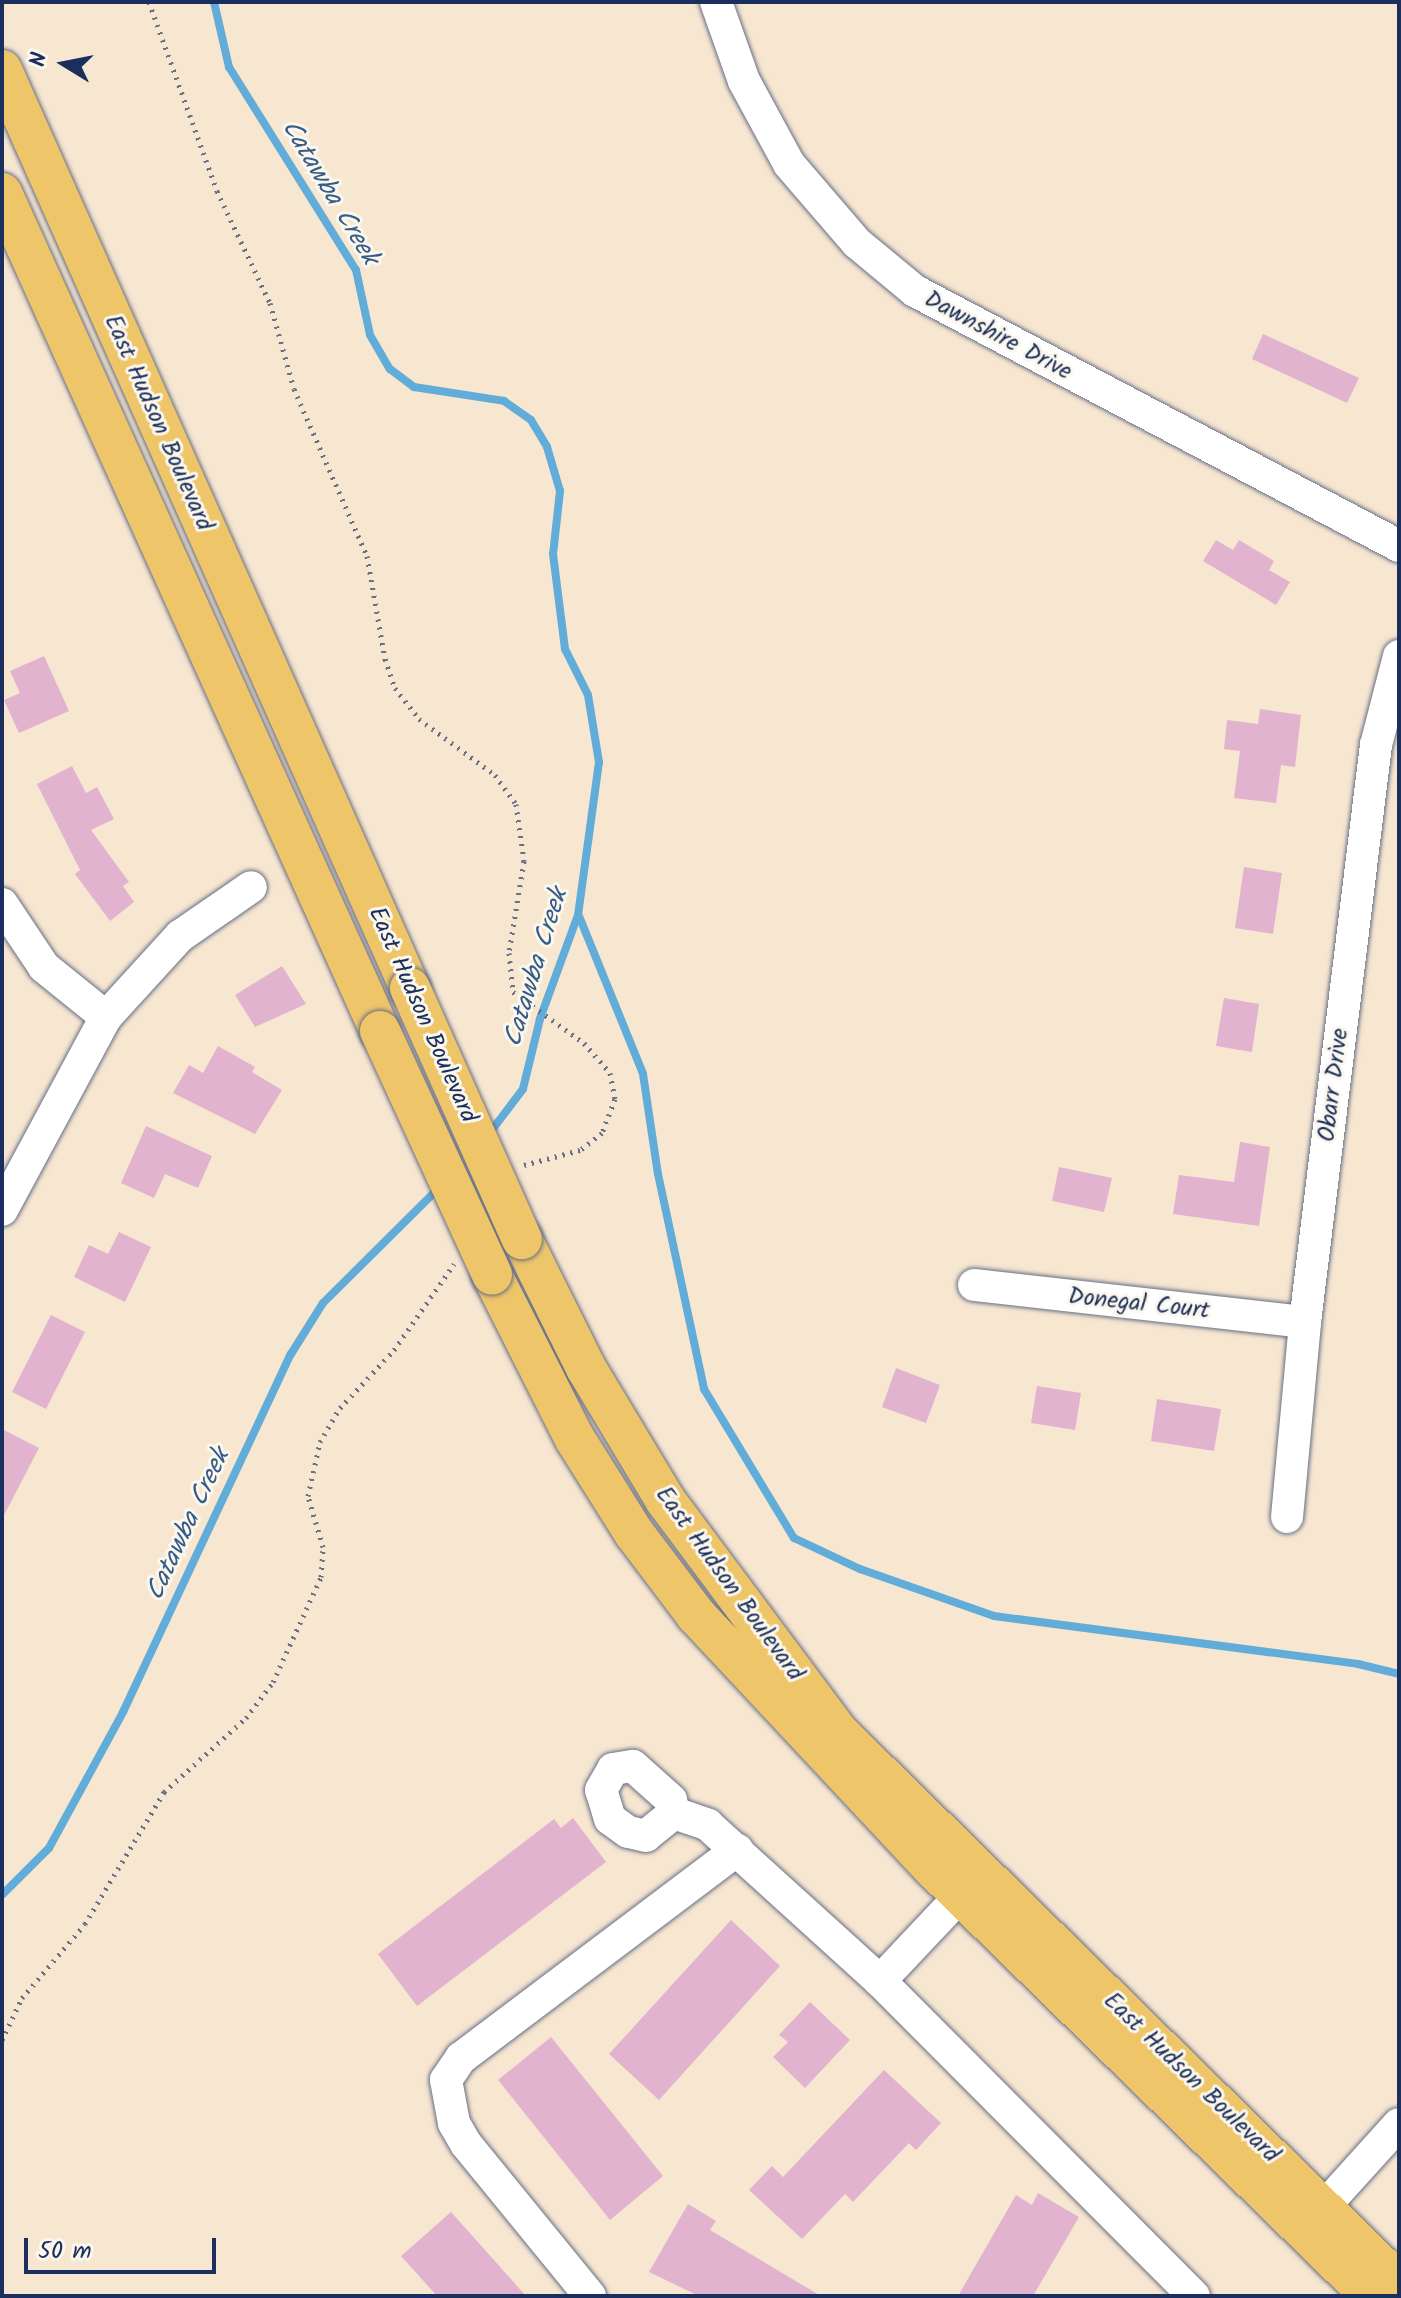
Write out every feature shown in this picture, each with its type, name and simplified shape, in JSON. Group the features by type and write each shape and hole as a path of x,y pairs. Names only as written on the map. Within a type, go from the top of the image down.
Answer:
{"main road":[{"name":"East Hudson Boulevard","path":"2,70 522,1239 586,1368 666,1501 839,1733 971,1884 1323,2208 1399,2283"},
{"name":"East Hudson Boulevard","path":"2,193 380,1031 476,1264 575,1439 634,1533 696,1615 971,1884 1371,2296"}],"street":[{"name":"Dawnshire Drive","path":"716,2 744,81 789,164 857,243 915,291 1399,546"},
{"name":"Obarr Drive","path":"1287,1517 1305,1322 1376,745 1399,656"},
{"path":"2,1210 106,1017 180,936 251,887"},
{"path":"2,904 44,967 106,1017"},
{"name":"Donegal Court","path":"974,1285 1305,1322"},
{"path":"674,1813 698,1817 880,1981 1194,2296"},
{"path":"590,2296 466,2144 454,2123 446,2080 461,2058 737,1850"},
{"path":"880,1981 971,1884"},
{"path":"1323,2208 1399,2124"}],"path":[{"path":"149,2 217,191 270,303 294,389 367,556 385,659 395,688 419,719 495,775 516,804 524,861 508,972 513,992 525,1005 584,1043 603,1062 614,1085 609,1123 580,1150 536,1158 521,1168"},
{"path":"2,2040 22,1998 85,1924 164,1792 246,1718 273,1682 321,1577 323,1547 308,1496 320,1442 340,1408 476,1264"}],"building":[{"path":"1263,334 1359,378 1347,403 1252,359"},
{"path":"1216,540 1233,550 1239,540 1274,561 1269,570 1290,582 1276,605 1203,561"},
{"path":"44,656 69,711 19,733 4,700 20,693 10,671"},
{"path":"1260,709 1301,715 1295,767 1281,765 1276,803 1234,798 1240,751 1224,749 1227,720 1258,724"},
{"path":"72,766 86,793 97,787 114,819 91,830 129,882 123,886 134,902 110,921 75,874 80,870 37,784"},
{"path":"1244,867 1282,873 1273,934 1235,928"},
{"path":"282,966 306,1004 255,1027 235,995"},
{"path":"1224,998 1259,1004 1252,1052 1216,1046"},
{"path":"218,1046 255,1067 252,1072 282,1090 255,1134 173,1093 189,1065 203,1073"},
{"path":"146,1126 212,1156 198,1188 165,1174 154,1198 121,1183"},
{"path":"1240,1142 1270,1147 1259,1226 1173,1214 1179,1175 1234,1182"},
{"path":"1059,1167 1112,1178 1104,1212 1052,1201"},
{"path":"119,1232 151,1247 125,1302 74,1277 89,1245 108,1254"},
{"path":"51,1315 85,1332 46,1409 12,1392"},
{"path":"896,1368 940,1385 926,1423 882,1407"},
{"path":"1037,1386 1081,1393 1075,1430 1031,1423"},
{"path":"1157,1399 1221,1409 1214,1451 1151,1441"},
{"path":"2,1429 39,1448 2,1519"},
{"path":"573,1818 606,1862 417,2006 378,1954 554,1819 561,1828"},
{"path":"731,1920 780,1966 659,2100 609,2054"},
{"path":"810,2002 850,2040 805,2088 773,2057 788,2042 779,2035"},
{"path":"551,2037 663,2176 610,2220 498,2080"},
{"path":"884,2070 941,2123 916,2150 909,2143 853,2202 845,2194 802,2239 749,2190 772,2166 783,2177"},
{"path":"1038,2193 1079,2217 1033,2296 958,2296 1016,2195 1032,2205"},
{"path":"688,2204 716,2221 710,2230 821,2296 699,2296 649,2272"},
{"path":"451,2212 526,2296 437,2296 401,2256"}],"waterway":[{"name":"Catawba Creek","path":"214,2 229,67 356,270 370,335 390,369 414,387 504,401 531,420 547,447 560,491 553,554 565,649 588,695 599,762 578,915 540,1019 523,1089 489,1134"},
{"path":"579,916 643,1074 658,1174 704,1389 794,1538 860,1569 994,1616 1358,1664 1399,1674"},
{"name":"Catawba Creek","path":"2,1895 49,1848 123,1712 291,1354 323,1303 439,1188"}]}
